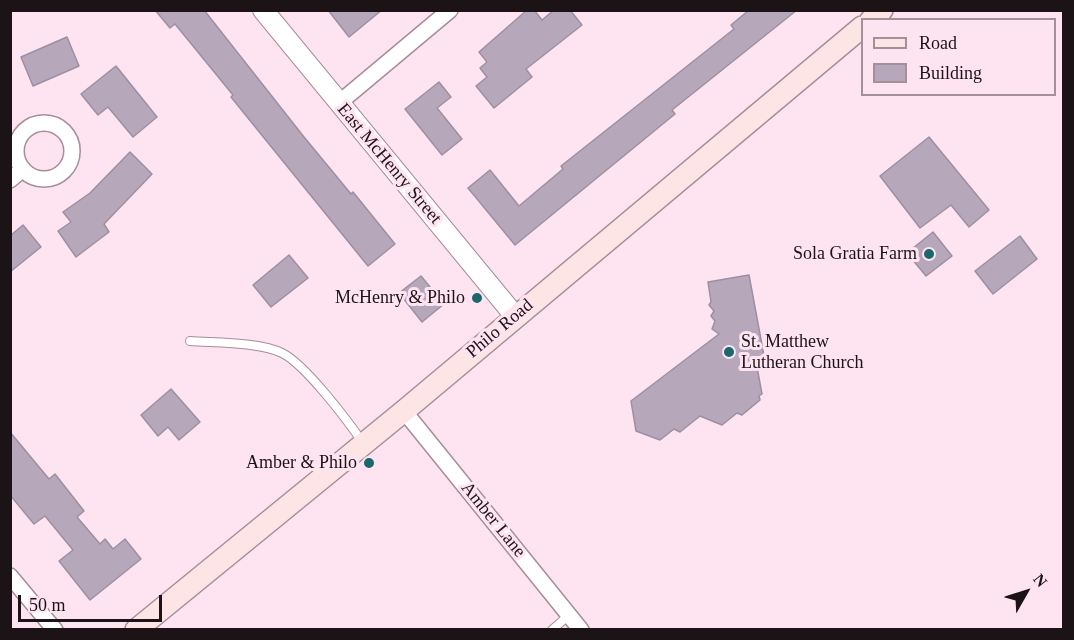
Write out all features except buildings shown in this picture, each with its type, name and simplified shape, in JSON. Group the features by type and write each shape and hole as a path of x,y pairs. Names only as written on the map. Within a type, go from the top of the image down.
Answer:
{"main road":[{"name":"Philo Road","path":"136,630 404,411 861,28"}],"street":[{"name":"East McHenry Street","path":"263,10 515,316"},
{"path":"339,103 450,10"},
{"path":"10,180 23,169"},
{"name":"Amber Lane","path":"404,411 581,630"},
{"path":"10,576 55,630"}],"lane":[{"path":"190,341 262,347 282,353 301,368 350,423 364,444"},
{"path":"552,630 569,615"}],"place":[{"name":"Sola Gratia Farm","path":"929,254"},
{"name":"McHenry & Philo","path":"477,298"},
{"name":"St. Matthew Lutheran Church","path":"729,352"},
{"name":"Amber & Philo","path":"369,463"}]}
